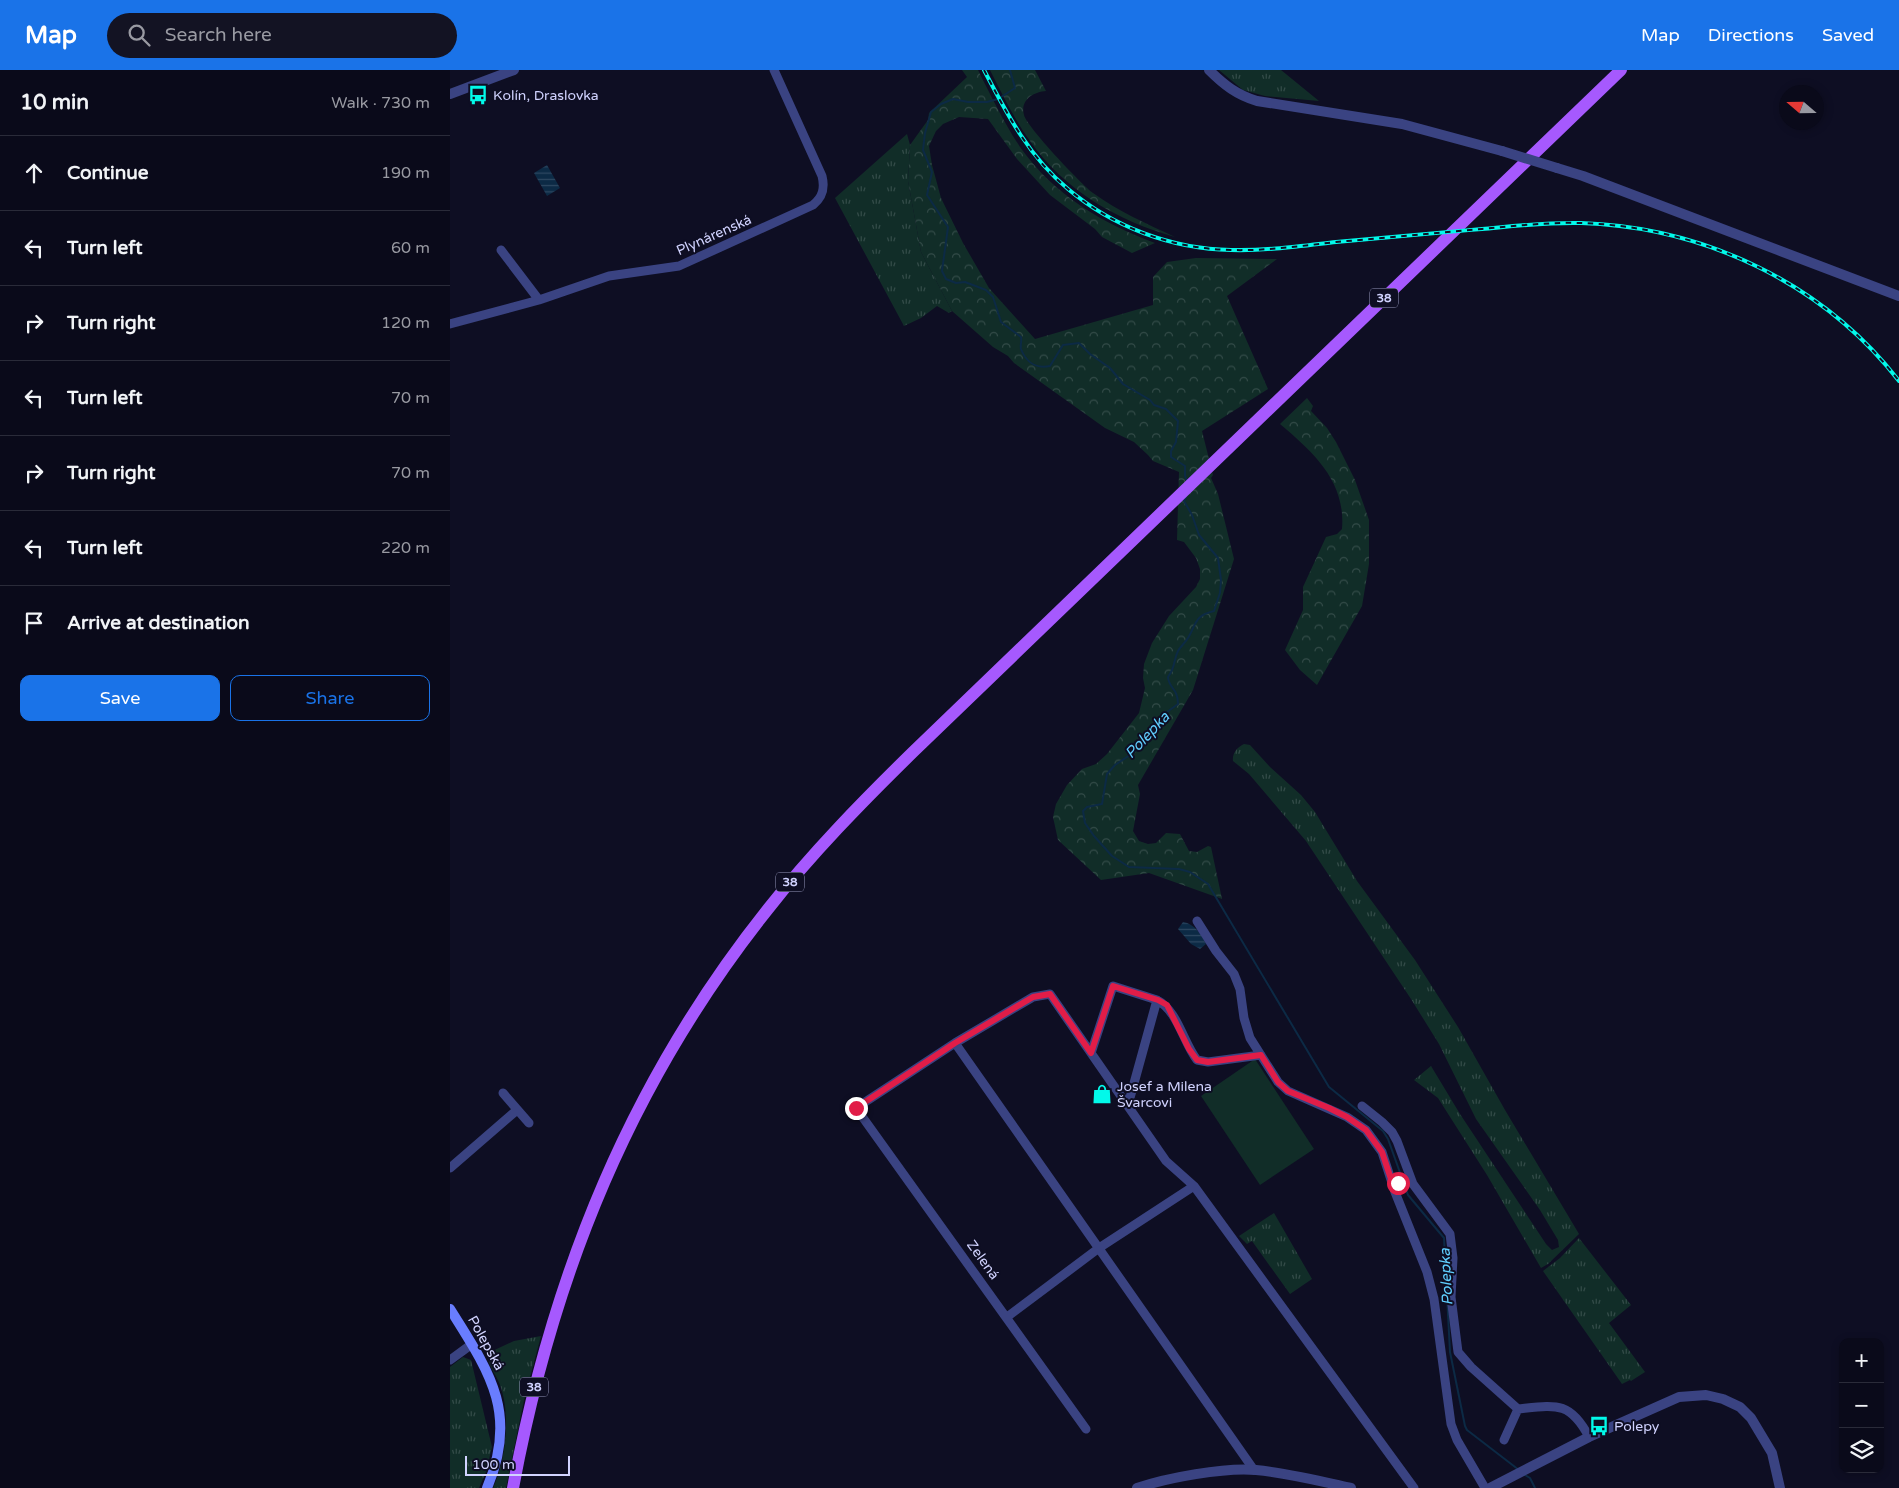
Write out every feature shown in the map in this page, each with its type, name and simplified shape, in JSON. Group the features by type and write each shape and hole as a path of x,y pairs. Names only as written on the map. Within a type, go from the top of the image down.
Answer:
{"main road":[{"name":"38","path":"513,1488 537,1374 571,1265 609,1171 635,1115 697,1008 767,910 839,827 913,752 1621,70"},
{"name":"Polepská","path":"450,1309 488,1371 500,1414 500,1441 497,1460 487,1488"}],"street":[{"path":"450,94 514,70"},
{"name":"Plynárenská","path":"450,324 539,300 609,276 679,266 806,209 818,201 823,190 822,176 774,70"},
{"path":"1209,70 1229,89 1241,96 1277,106 1402,124 1502,151 1583,176 1899,296"},
{"path":"501,250 539,300"},
{"path":"1197,921 1216,951 1234,974 1240,990 1250,1038 1278,1082 1288,1091 1329,1108 1366,1130 1401,1181 1416,1190 1447,1229 1451,1238 1453,1258 1451,1297 1458,1352 1471,1367 1518,1409 1557,1406 1576,1416 1589,1438"},
{"path":"1091,1053 1113,986 1158,1000 1167,1005 1189,1049 1197,1060 1208,1062 1261,1055"},
{"path":"1254,1470 955,1043 1033,997 1050,994 1166,1160 1194,1186 1414,1488"},
{"path":"1128,1105 1158,1000"},
{"name":"Zelená","path":"955,1043 856,1108 1086,1429"},
{"path":"503,1093 529,1123"},
{"path":"1362,1106 1382,1122 1392,1132 1397,1141 1401,1181 1434,1299 1451,1424 1457,1440 1485,1488"},
{"path":"450,1168 518,1110"},
{"path":"1007,1317 1099,1248 1194,1186"},
{"path":"450,1360 472,1344"},
{"path":"1490,1488 1589,1438 1679,1397 1706,1395 1723,1398 1740,1407 1751,1418 1772,1453 1780,1488"},
{"path":"1504,1440 1518,1409"},
{"path":"1137,1488 1154,1482 1230,1470 1254,1470 1285,1474 1351,1488"}],"green space":[{"path":"962,70 978,70 1014,138 1033,164 1048,179 1080,206 1098,217 1155,243 1132,253 1102,237 1095,229 1050,195 1017,159 988,119 959,117 943,124 936,131 929,146 941,198 963,243 989,288 1035,339 1153,305 1153,277 1167,262 1196,258 1277,259 1227,296 1268,389 1202,431 1213,475 1211,478 1218,494 1234,559 1193,690 1138,785 1140,794 1133,831 1139,841 1148,844 1156,843 1166,833 1180,834 1189,851 1197,852 1208,846 1211,847 1222,899 1149,873 1101,880 1058,840 1053,817 1056,804 1067,785 1082,769 1096,764 1107,754 1139,713 1145,688 1143,678 1144,664 1152,643 1169,616 1196,587 1200,579 1200,569 1196,558 1184,542 1177,540 1179,472 1153,461 1134,442 1105,428 993,347 952,311 921,252 908,181 910,145 928,120 929,113 967,77"},
{"path":"990,70 1035,70 1046,91 1032,95 1026,101 1023,110 1027,121 1034,131 1067,168 1093,193 1143,222 1175,237 1113,213 1076,189 1059,174 1044,159 1024,133"},
{"path":"1219,70 1281,70 1319,101 1265,96 1243,90"},
{"path":"907,134 910,145 908,181 921,252 952,311 949,313 937,306 921,318 904,326 835,198"},
{"path":"1307,398 1313,406 1311,411 1327,428 1336,442 1355,480 1369,520 1369,564 1362,606 1317,685 1300,670 1285,650 1303,610 1303,587 1326,537 1337,534 1342,529 1342,512 1339,496 1325,469 1304,445 1280,424"},
{"path":"1244,744 1250,745 1270,767 1301,795 1315,812 1357,881 1415,960 1458,1027 1579,1234 1548,1264 1541,1268 1487,1175 1438,1098 1414,1080 1431,1066 1460,1114 1546,1244 1552,1250 1559,1247 1558,1240 1540,1210 1476,1119 1439,1044 1411,999 1306,841 1249,774 1233,761 1236,751"},
{"path":"1255,1059 1314,1149 1260,1185 1201,1096"},
{"path":"1274,1213 1312,1279 1290,1294 1252,1241 1247,1244 1239,1236"},
{"path":"1579,1238 1631,1305 1609,1323 1645,1372 1631,1381 1622,1384 1543,1271 1560,1258"},
{"path":"541,1336 524,1400 506,1488 493,1488 504,1451 506,1423 500,1385 489,1362 488,1353 514,1341"},
{"path":"463,1357 471,1360 492,1447 486,1472 479,1488 450,1488 450,1367"}],"water":[{"path":"547,165 560,188 547,196 534,173"},
{"path":"1183,922 1194,927 1202,937 1206,944 1200,949 1191,944 1178,929"}],"waterway":[{"name":"Polepka","path":"1010,70 1015,88 998,99 987,102 968,102 953,99 941,104 931,112 925,133 923,150 932,172 927,195 948,227 942,271 946,279 956,283 965,282 986,290 993,297 1001,322 1021,337 1021,349 1032,364 1045,367 1050,366 1063,345 1079,343 1090,354 1110,368 1123,384 1150,400 1154,405 1166,409 1178,421 1176,442 1171,451 1171,457 1185,466 1187,481"},
{"name":"Polepka","path":"1186,497 1184,501 1192,515 1199,535 1218,558 1221,580 1220,593 1214,611 1199,618 1176,655 1168,677 1177,695 1178,704 1167,712 1157,727 1133,753 1115,765 1107,774 1102,804 1087,807 1083,811 1085,823 1112,856 1129,867 1179,869 1190,872 1208,884 1329,1087 1383,1131 1388,1139 1408,1195 1444,1238 1450,1352 1465,1426 1467,1430 1519,1470"},
{"name":"Polepka","path":"1525,1475 1530,1478 1535,1488"}],"railway":[{"path":"984,70 1020,134 1054,177 1104,214 1144,233 1165,240 1209,249 1244,250 1556,223 1627,227 1672,236 1716,249 1758,267 1797,289 1835,316 1869,346 1899,381"}],"place":[{"name":"Kolín, Draslovka","path":"478,95"},
{"name":"Josef a Milena Švarcovi","path":"1102,1094"},
{"name":"Polepy","path":"1599,1426"}],"route":[{"path":"856,1108 955,1043 1033,997 1050,994 1091,1053 1113,986 1158,1000 1167,1005 1189,1049 1197,1060 1208,1062 1261,1055 1278,1082 1288,1091 1347,1117 1366,1130 1382,1152 1393,1185 1398,1183"}]}
